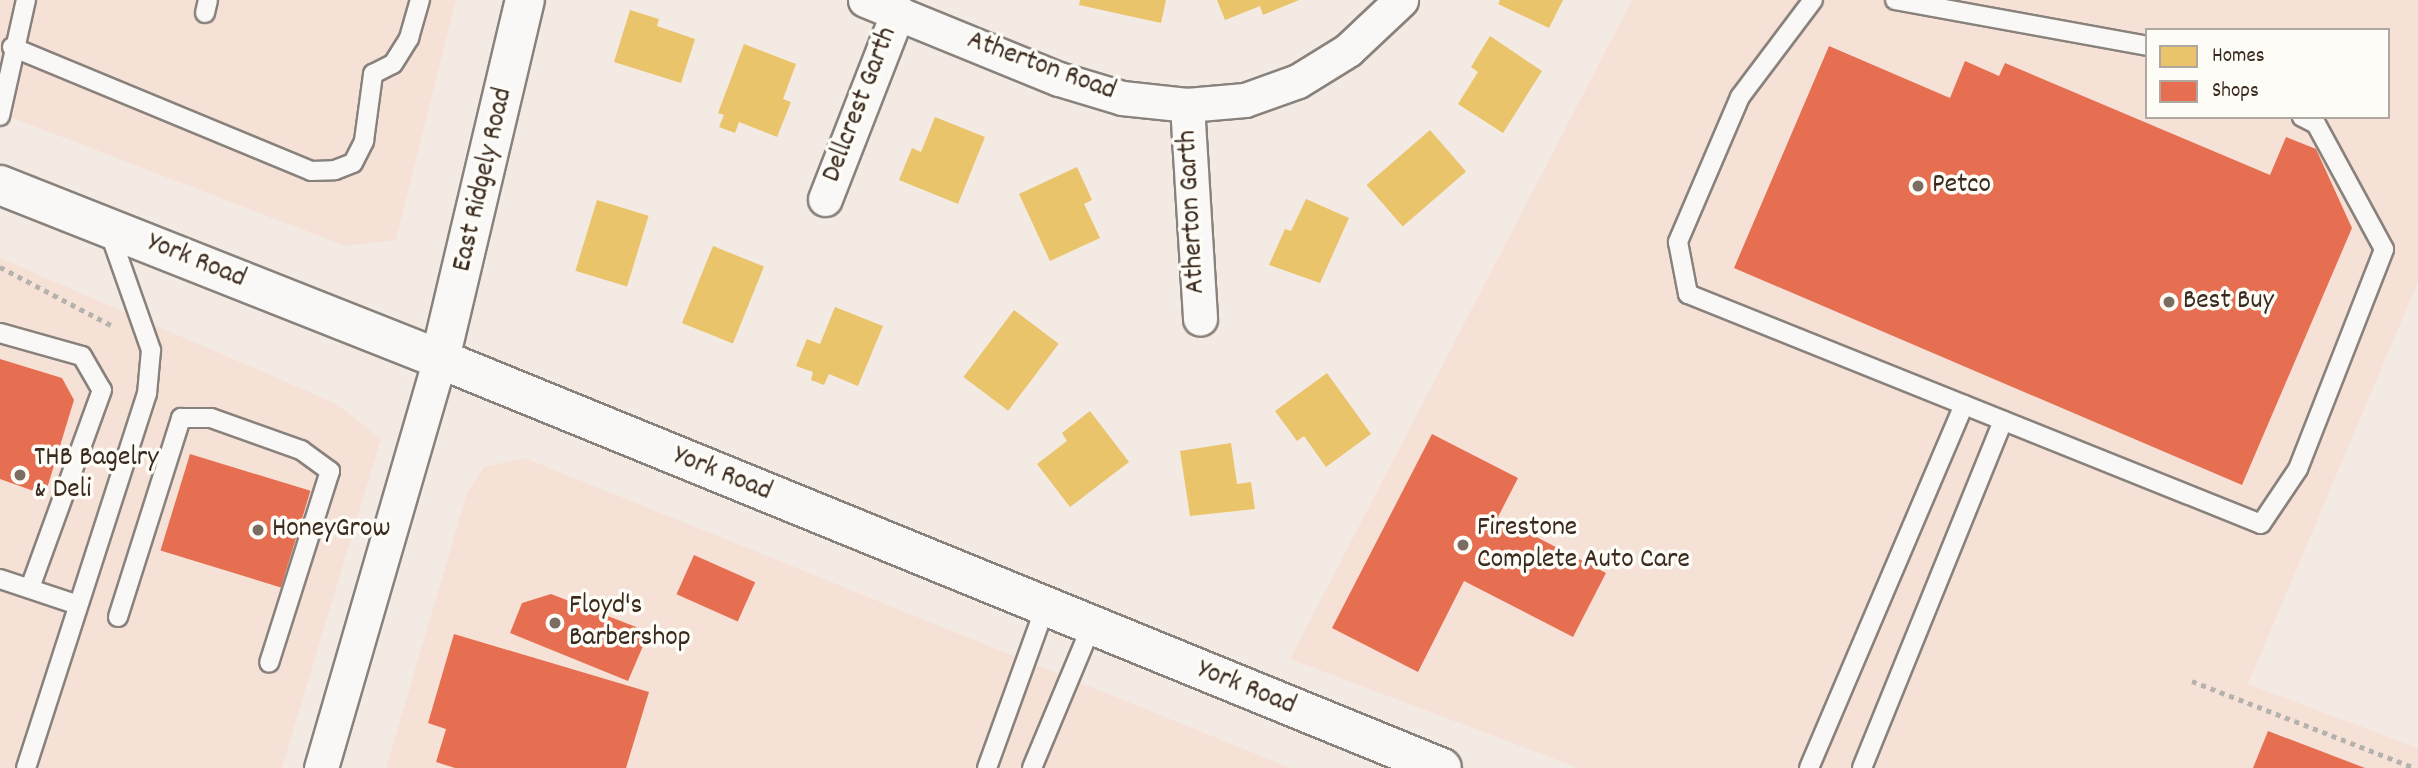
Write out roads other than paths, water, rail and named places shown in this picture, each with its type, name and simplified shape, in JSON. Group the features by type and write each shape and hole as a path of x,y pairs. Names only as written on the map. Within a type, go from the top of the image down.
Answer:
{"main road":[{"name":"East Ridgely Road","path":"440,359 526,0"},
{"name":"York Road","path":"0,185 440,359 1091,627 1442,768"}],"street":[{"name":"Atherton Road","path":"865,0 1059,79 1122,98 1187,105 1245,100 1298,81 1348,50 1401,0"},
{"name":"Dellcrest Garth","path":"825,199 898,12"},
{"name":"Atherton Garth","path":"1187,105 1200,319"},
{"path":"321,768 440,359"}],"lane":[{"path":"0,116 12,47 26,0"},
{"path":"12,47 311,171 335,170 354,163 364,141 373,74 393,64 409,38 420,0"},
{"path":"1813,0 1740,97 1678,242 1688,294 2261,524 2298,469 2384,249 2316,124 2306,119"},
{"path":"1895,0 2145,46"},
{"path":"0,63 12,47"},
{"path":"26,768 147,394 152,350 108,228"},
{"path":"0,333 82,356 102,390 30,588"},
{"path":"1809,768 1964,405"},
{"path":"118,617 181,418 211,418 301,450 330,471 269,663"},
{"path":"1862,768 2003,420"},
{"path":"0,579 78,605"},
{"path":"987,768 1045,608"},
{"path":"1032,768 1091,627"}],"place":[{"name":"Petco","path":"1918,186"},
{"name":"Best Buy","path":"2169,302"},
{"name":"THB Bagelry & Deli","path":"20,475"},
{"name":"HoneyGrow","path":"258,530"},
{"name":"Firestone Complete Auto Care","path":"1463,545"},
{"name":"Floyd's Barbershop","path":"555,623"}]}
